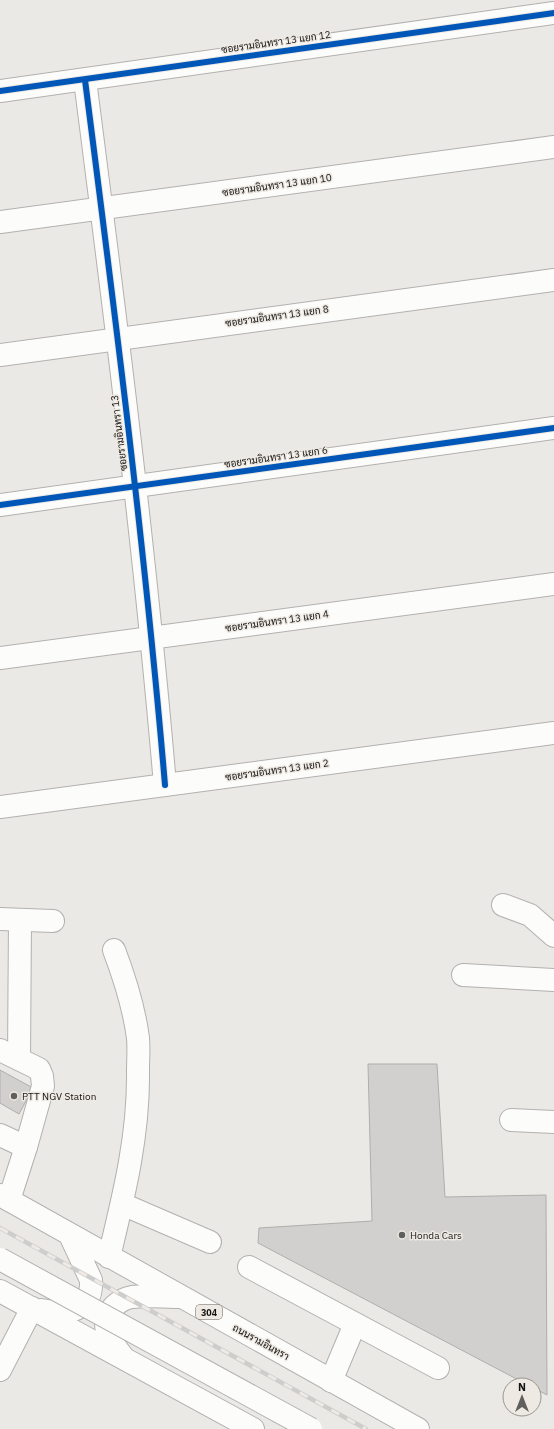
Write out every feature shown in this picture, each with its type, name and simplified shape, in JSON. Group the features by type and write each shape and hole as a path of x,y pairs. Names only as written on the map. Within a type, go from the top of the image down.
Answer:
{"street":[{"name":"ซอยรามอินทรา 13 แยก 12","path":"0,91 554,13"},
{"name":"ซอยรามอินทรา 13","path":"85,80 118,337 135,486 152,638 165,785"},
{"name":"ซอยรามอินทรา 13 แยก 10","path":"0,222 554,147"},
{"name":"ซอยรามอินทรา 13 แยก 8","path":"0,355 118,337 554,280"},
{"name":"ซอยรามอินทรา 13 แยก 6","path":"0,505 554,428"},
{"name":"ซอยรามอินทรา 13 แยก 4","path":"0,658 554,584"},
{"name":"ซอยรามอินทรา 13 แยก 2","path":"0,807 554,733"},
{"path":"503,905 530,915 554,936"},
{"path":"4,1198 26,1147 43,1086 42,1076 39,1069 10,1055 10,920 53,921"},
{"path":"109,1257 122,1204 134,1143 138,1103 138,1038 129,991 114,950"},
{"path":"463,975 554,980"},
{"path":"511,1120 554,1122"},
{"path":"0,1135 26,1147"},
{"name":"ถนนรามอินทรา","path":"4,1198 418,1429"},
{"path":"122,1204 210,1242"},
{"path":"32,1308 66,1313 83,1305 88,1298 91,1280 70,1235"},
{"path":"0,1259 311,1429"},
{"path":"249,1266 438,1368"},
{"path":"0,1291 253,1429"},
{"path":"123,1357 110,1338 106,1324 113,1308 119,1302 138,1297 182,1297"},
{"path":"0,1370 32,1308"},
{"path":"331,1381 355,1324"}],"building":[{"name":"Honda Cars","path":"368,1064 437,1064 445,1197 546,1195 547,1395 542,1392 542,1377 513,1377 258,1243 259,1228 372,1221"},
{"name":"PTT NGV Station","path":"0,1070 33,1088 19,1114 0,1103"}],"railway":[{"path":"0,1228 366,1429"}],"cycle path":[{"path":"0,91 554,13"},
{"path":"85,80 139,520 165,785"},
{"path":"0,505 554,428"}],"place":[{"name":"PTT NGV Station","path":"14,1096"},
{"name":"Honda Cars","path":"402,1235"}]}
